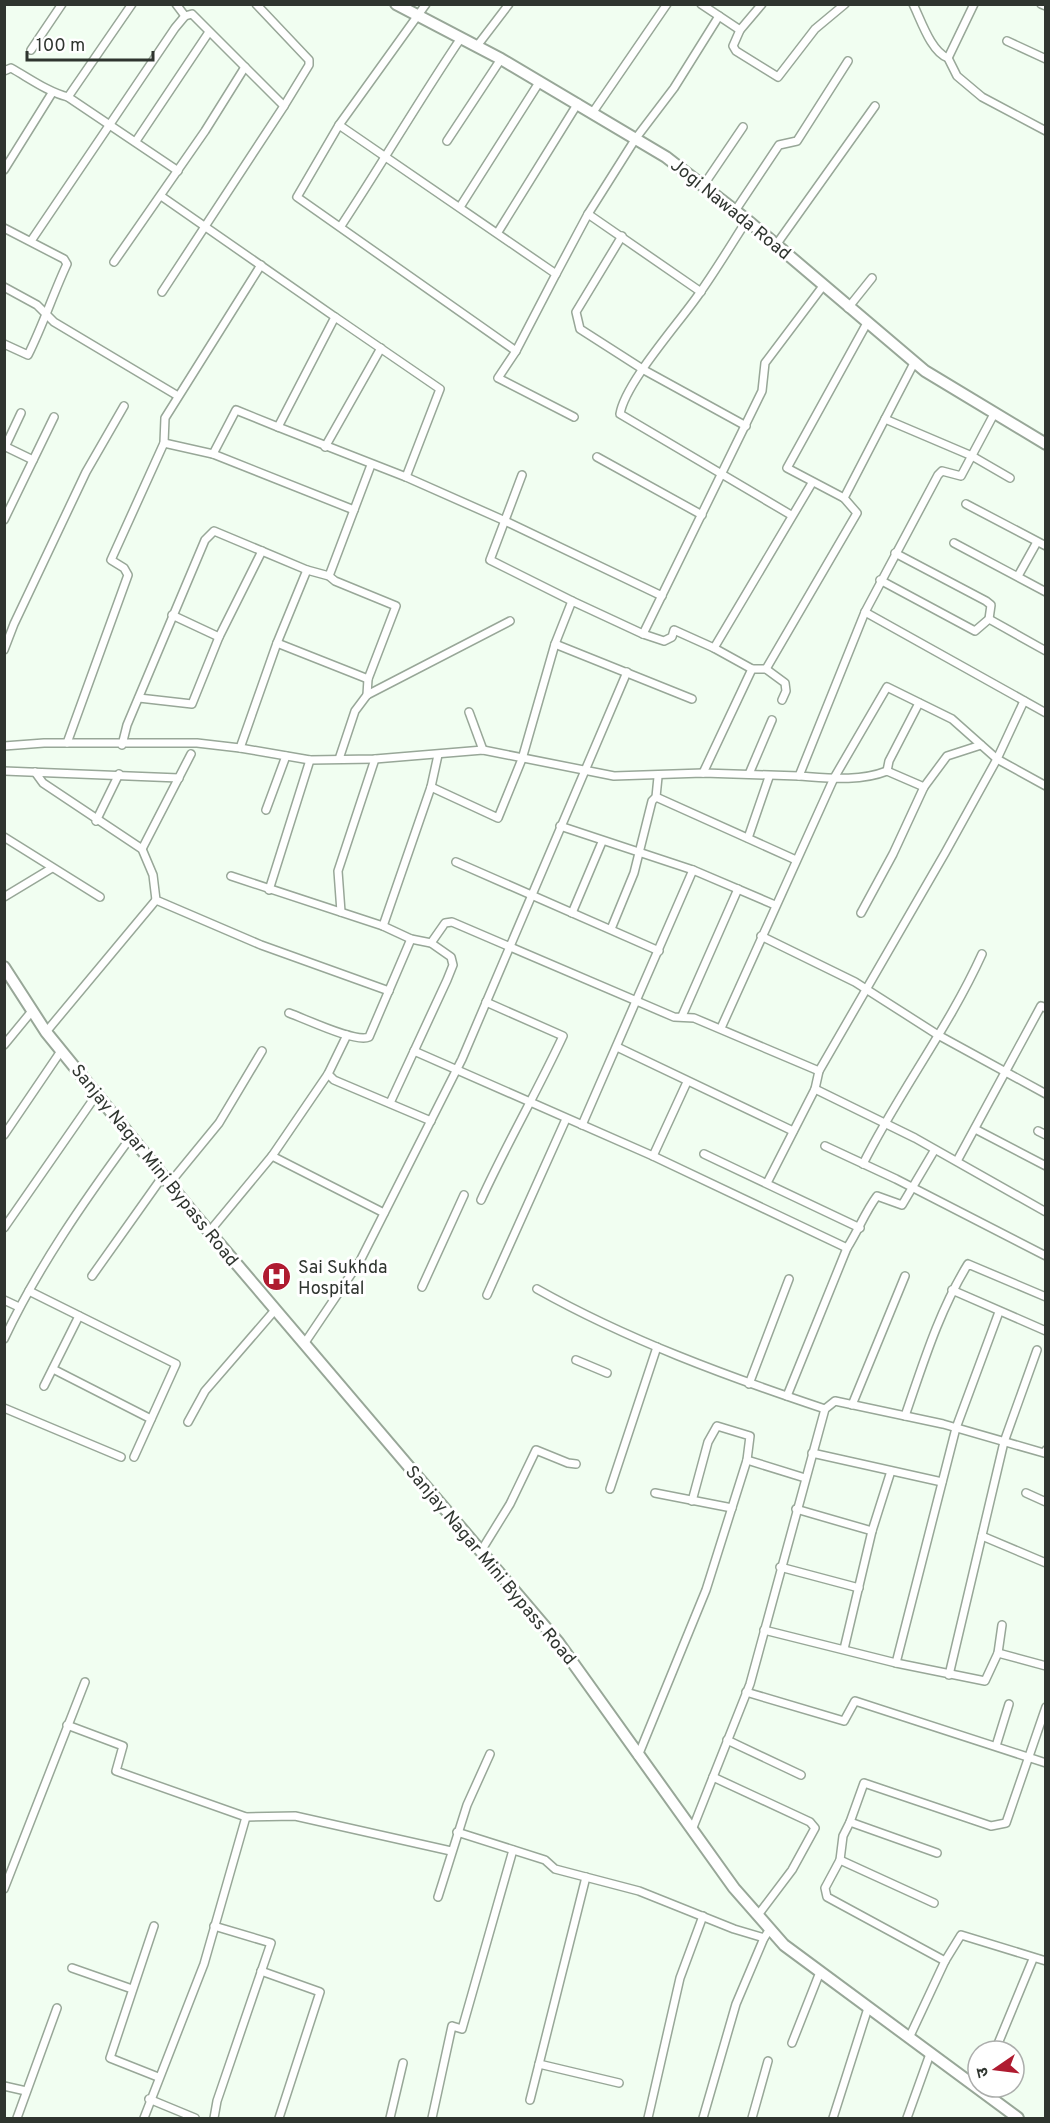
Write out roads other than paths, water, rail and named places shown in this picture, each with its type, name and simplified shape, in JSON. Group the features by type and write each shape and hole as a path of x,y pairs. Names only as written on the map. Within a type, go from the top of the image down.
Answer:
{"street":[{"path":"31,50 62,4"},
{"path":"68,97 132,4"},
{"path":"176,4 185,16"},
{"path":"162,292 284,106 309,60 256,4"},
{"name":"Jogi Nawada Road","path":"396,4 540,81 666,157 747,220 914,363 1046,444"},
{"path":"426,4 339,125 297,197 516,351"},
{"path":"477,46 508,4"},
{"path":"593,112 667,4"},
{"path":"701,4 740,30"},
{"path":"762,4 740,30 734,46 736,51 778,77 815,29 845,4"},
{"path":"914,4 935,46 948,58 957,76 982,97 1046,131"},
{"path":"948,58 974,4"},
{"path":"31,241 108,123 185,16 192,14 196,16 209,32 284,106"},
{"path":"574,417 498,378 516,351 588,214 636,138 674,88 718,16"},
{"path":"136,141 209,32"},
{"path":"340,226 387,157 412,111 461,38"},
{"path":"1007,41 1046,59"},
{"path":"447,141 501,59"},
{"path":"735,211 779,145 797,141 848,62"},
{"path":"114,262 178,171 245,67"},
{"path":"4,71 11,68 46,87 52,93 68,97 72,102 136,141 178,171"},
{"path":"460,207 540,81"},
{"path":"4,170 52,93"},
{"path":"498,232 578,103"},
{"path":"776,245 875,106"},
{"path":"339,125 556,274"},
{"path":"703,186 743,127"},
{"path":"161,196 440,389 406,477"},
{"path":"588,214 701,292"},
{"path":"747,220 701,292 644,370 622,404 620,414 791,515"},
{"path":"4,344 28,355 44,324 45,314 67,264 64,259 5,229"},
{"path":"622,236 576,312 580,328 644,370 746,426"},
{"path":"67,743 128,575 124,568 111,560 164,442 165,418 261,265"},
{"path":"848,308 872,278"},
{"path":"643,634 762,391 765,363 823,286"},
{"path":"4,287 37,305 45,314 178,396"},
{"path":"278,427 335,317"},
{"path":"766,669 857,513 844,498 787,468 867,323"},
{"path":"326,447 381,348"},
{"path":"844,498 914,363"},
{"path":"4,650 86,472 124,406"},
{"path":"213,454 236,410 406,477 504,520 662,596"},
{"path":"21,413 5,446 33,460"},
{"path":"799,776 880,580 938,474 942,471 961,476 994,414"},
{"path":"4,520 54,417"},
{"path":"885,419 972,456 1010,478"},
{"path":"164,442 213,454 354,510"},
{"path":"597,457 702,515"},
{"path":"329,576 371,465"},
{"path":"522,475 490,560 643,634 664,641 672,637 674,630 752,669 766,669 785,683 786,691 782,700"},
{"path":"714,648 812,483"},
{"path":"966,504 1046,546"},
{"path":"122,745 172,615 205,540 214,531 307,570 329,576 335,581 396,606 368,679 367,695"},
{"path":"1018,576 1037,542"},
{"path":"954,543 1046,592"},
{"path":"139,698 192,704 219,637 262,551"},
{"path":"880,580 975,631 989,619 991,605 986,601 895,554"},
{"path":"240,748 277,643 307,570"},
{"path":"431,788 498,818 522,759 555,644 572,601"},
{"path":"865,612 1046,713"},
{"path":"172,615 219,637"},
{"path":"989,619 1046,651"},
{"path":"339,759 355,711 367,695 510,621"},
{"path":"277,643 368,679"},
{"path":"555,644 692,699"},
{"path":"704,774 752,669"},
{"path":"304,1344 360,1261 456,1071 627,672"},
{"path":"721,1028 834,778 887,687 952,719 997,759 1046,786"},
{"path":"767,1183 815,1089 819,1071 997,759 1024,701"},
{"path":"887,771 889,761 919,703"},
{"path":"468,712 483,750"},
{"path":"749,774 772,720"},
{"path":"4,746 67,743 122,745 197,743 310,760 375,759 483,750 584,772 614,776 749,774 769,777 834,778 872,777 887,771 924,787"},
{"path":"861,913 893,854 924,787 947,756 981,745"},
{"path":"142,849 191,754"},
{"path":"383,927 431,788 438,755"},
{"path":"266,810 286,756"},
{"path":"341,912 338,872 375,759"},
{"path":"269,890 310,760"},
{"path":"4,771 179,778"},
{"path":"35,772 43,783 96,821 142,849 153,875 156,900 46,1032"},
{"path":"96,821 119,774"},
{"path":"611,928 634,873 652,801 656,797 658,777"},
{"path":"748,838 769,777"},
{"path":"656,797 796,860"},
{"path":"560,826 602,842 639,851 693,870 775,905"},
{"path":"4,837 100,897"},
{"path":"572,913 602,842"},
{"path":"456,862 659,951"},
{"path":"4,897 52,868"},
{"path":"582,1125 693,870"},
{"path":"231,876 341,912 411,939 431,943 450,957 453,965 390,1103"},
{"path":"682,1016 738,889"},
{"path":"156,900 261,945 389,991"},
{"path":"431,943 445,923 452,922 508,949 674,1017 682,1016 721,1028 819,1071"},
{"path":"761,936 855,982 938,1035 1046,1094"},
{"path":"289,1013 347,1035 365,1039 369,1037 411,939"},
{"path":"862,1164 883,1123 938,1035 982,954"},
{"name":"Sanjay Nagar Mini Bypass Road","path":"4,967 46,1032 166,1180 558,1642 692,1830 758,1915 767,1934 966,2079"},
{"path":"481,1200 563,1036 486,1002"},
{"path":"957,1161 977,1130 1041,1006 1046,1008"},
{"path":"4,1045 32,1011"},
{"path":"209,1232 272,1156 328,1074 347,1035"},
{"path":"617,1047 792,1131"},
{"path":"4,1135 61,1051"},
{"path":"92,1276 166,1180 219,1123 262,1051"},
{"path":"414,1051 653,1156 847,1248"},
{"path":"328,1074 334,1080 431,1121"},
{"path":"653,1156 687,1082"},
{"path":"815,1089 915,1138 934,1151 957,1161 1046,1212"},
{"path":"4,1228 97,1094"},
{"path":"487,1295 566,1119"},
{"path":"977,1130 1046,1166"},
{"path":"1038,1131 1046,1135"},
{"path":"4,1339 56,1245 131,1137"},
{"path":"825,1146 1046,1256"},
{"path":"787,1396 847,1248 877,1196 902,1205 934,1151"},
{"path":"704,1154 860,1228"},
{"path":"272,1156 384,1213"},
{"path":"422,1287 464,1195"},
{"path":"4,1211 13,1215"},
{"path":"905,1416 952,1290 968,1264 1046,1297"},
{"path":"852,1405 905,1276"},
{"path":"749,1384 789,1279"},
{"path":"537,1289 596,1322 749,1384 825,1409"},
{"path":"952,1290 1046,1331"},
{"path":"29,1291 176,1364 134,1457"},
{"path":"4,1300 20,1307"},
{"path":"188,1422 205,1390 275,1310"},
{"path":"896,1663 956,1428 999,1312"},
{"path":"44,1386 79,1316"},
{"path":"610,1489 657,1347"},
{"path":"949,1675 1004,1442 1037,1350"},
{"path":"576,1360 607,1373"},
{"path":"53,1369 151,1419"},
{"path":"692,1830 746,1692 825,1409 835,1401 956,1428 1044,1453 1046,1450"},
{"path":"4,1408 121,1457"},
{"path":"638,1756 706,1590 747,1460 750,1436 717,1426 708,1442 692,1501"},
{"path":"481,1551 510,1504 536,1450 576,1464"},
{"path":"812,1453 942,1482"},
{"path":"747,1460 805,1478"},
{"path":"844,1649 872,1531 891,1471"},
{"path":"655,1493 732,1508"},
{"path":"1026,1493 1046,1502"},
{"path":"796,1509 872,1531"},
{"path":"982,1536 1046,1563"},
{"path":"780,1567 859,1588"},
{"path":"764,1630 896,1663 985,1681 998,1653 1002,1624"},
{"path":"998,1653 1046,1666"},
{"path":"4,1889 85,1682"},
{"path":"746,1692 844,1721 855,1701 1046,1763"},
{"path":"996,1746 1009,1704"},
{"path":"945,1961 827,1897 825,1888 840,1860 843,1836 864,1783 991,1826 1006,1823 1028,1757 1043,1722 1046,1707"},
{"path":"67,1725 123,1746 116,1771 246,1817 295,1816 451,1851"},
{"path":"727,1740 801,1774"},
{"path":"438,1897 457,1832 490,1754"},
{"path":"713,1777 810,1822 815,1828 792,1869 758,1915"},
{"path":"144,2118 149,2098 204,1964 246,1817"},
{"path":"850,1822 938,1853"},
{"path":"457,1832 545,1860 555,1869 639,1891 703,1916 767,1934 736,2004 704,2118"},
{"path":"432,2118 452,2026 462,2029 513,1850"},
{"path":"840,1860 934,1903"},
{"path":"531,2100 586,1877"},
{"path":"648,2118 680,1978 703,1916"},
{"path":"154,1926 110,2058 158,2077"},
{"path":"214,1926 270,1943 217,2101 214,2118"},
{"path":"909,2038 945,1961 961,1935 1033,1959 1046,1961"},
{"path":"1000,2039 1033,1959"},
{"path":"72,1968 132,1989"},
{"path":"261,1971 320,1992 279,2118"},
{"path":"792,2043 820,1972"},
{"path":"17,2118 57,2007"},
{"path":"833,2118 868,2008"},
{"path":"907,2118 930,2054"},
{"path":"752,2118 768,2061"},
{"path":"390,2118 403,2063"},
{"path":"539,2064 619,2083"},
{"path":"4,2086 26,2091"},
{"path":"149,2098 195,2118"},
{"name":"Sanjay Nagar Mini Bypass Road","path":"993,2099 1018,2118"}],"place":[{"name":"Sai Sukhda Hospital","path":"277,1277"}]}
